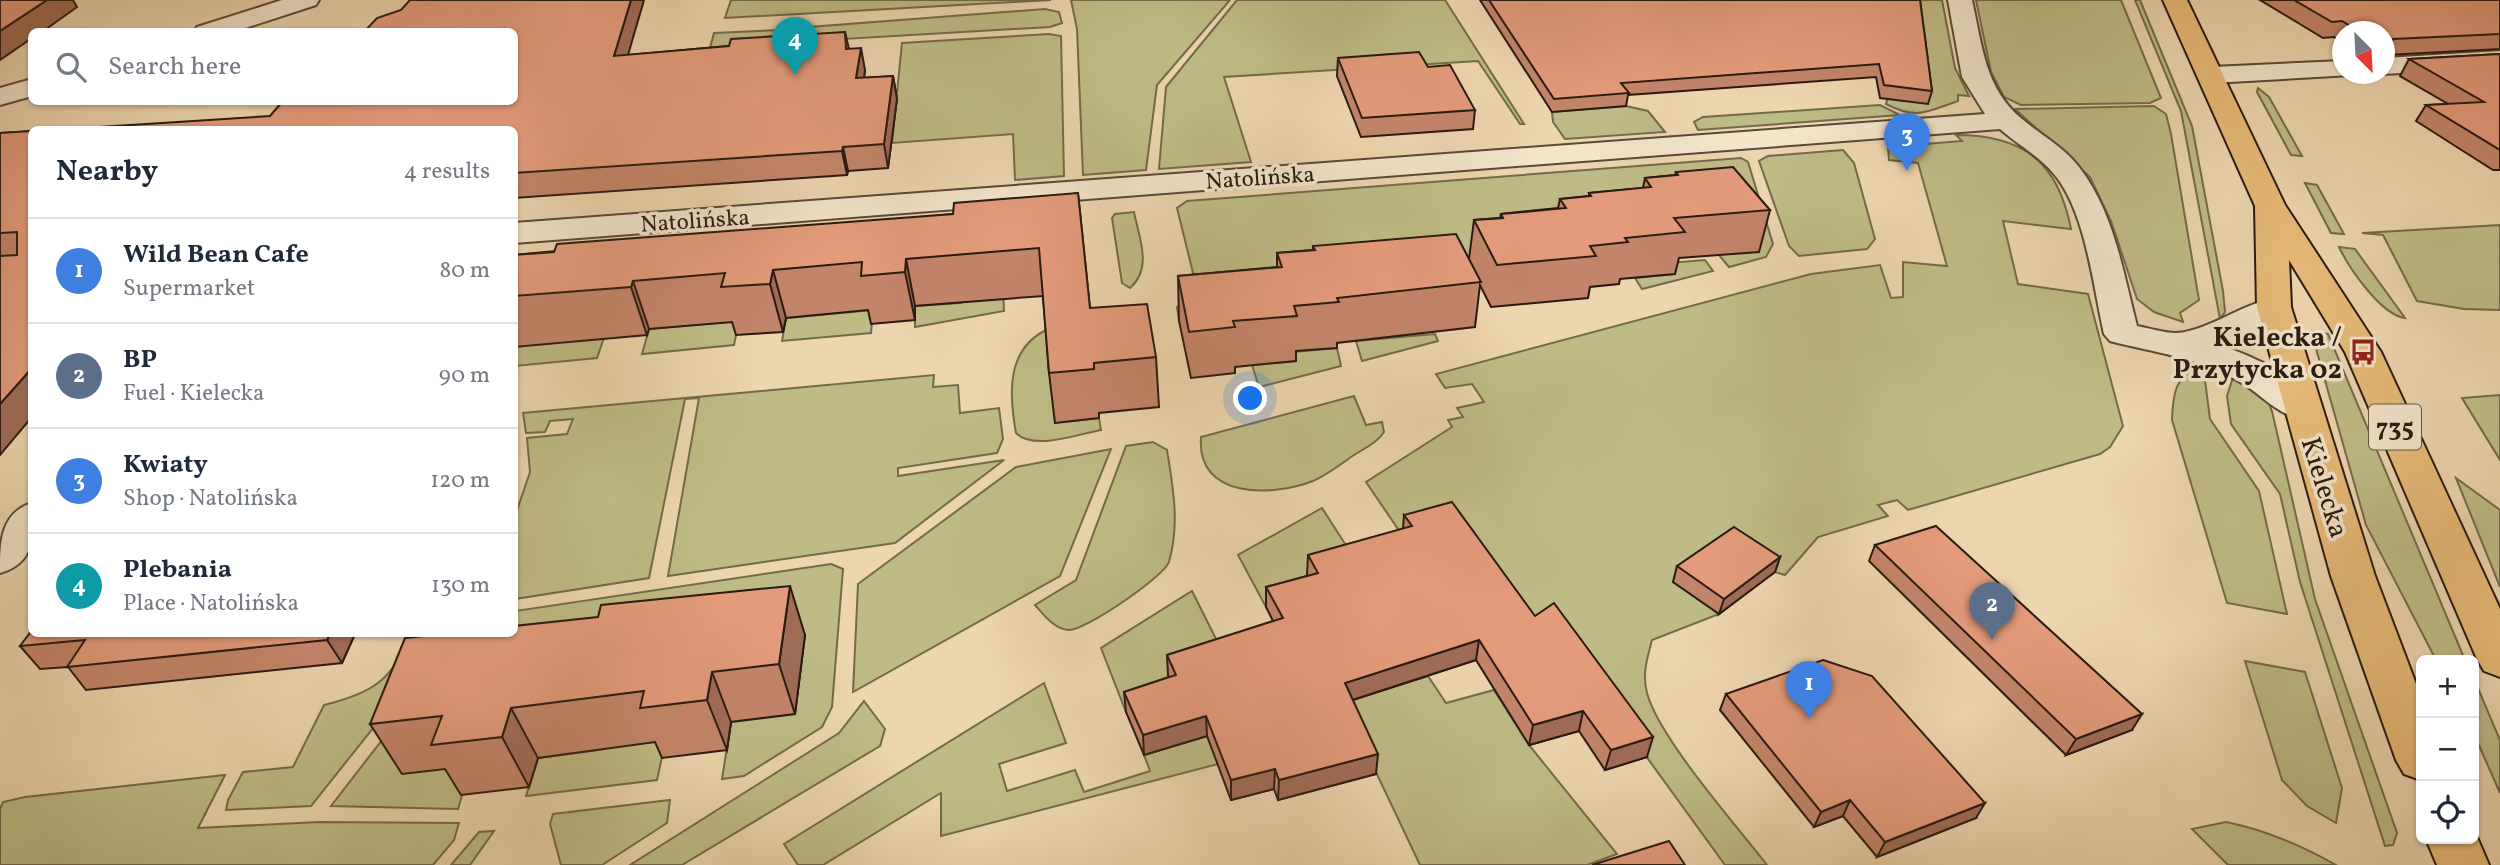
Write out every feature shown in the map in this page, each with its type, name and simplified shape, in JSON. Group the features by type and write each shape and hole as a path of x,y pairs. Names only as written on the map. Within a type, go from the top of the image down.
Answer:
{"main road":[{"name":"Kielecka","path":"2175,0 2270,205 2362,352 2500,659"},
{"name":"Kielecka","path":"2270,205 2274,307 2353,576 2416,746"},
{"path":"2454,844 2463,865"}],"street":[{"path":"219,28 307,0"},
{"path":"1960,0 1975,77 2006,120 2057,161 2077,186 2094,228 2122,334 2179,342 2224,357 2272,384 2302,409"},
{"path":"2395,65 2500,59"},
{"path":"2212,75 2332,70"},
{"path":"0,97 28,88"},
{"name":"Natolińska","path":"518,233 1919,129 2006,120"},
{"path":"2179,342 2227,332 2251,323 2274,307"},
{"path":"0,558 28,522"}],"shaded area":[{"path":"731,0 1051,0 725,18"},
{"path":"1071,0 1230,0 1157,85 1146,170 1083,175 1077,29"},
{"path":"1237,0 1445,0 1524,124 1520,124 1478,61 1224,77 1251,162 1159,169 1166,87"},
{"path":"1915,0 1942,0 1955,68 1969,96 1958,95 1958,101 1922,113 1906,112 1886,104"},
{"path":"1976,0 2121,0 2161,98 2150,103 2021,105 2004,97 1991,72"},
{"path":"2135,0 2140,0 2192,126 2223,291 2225,312 2220,319 2181,111"},
{"path":"1045,9 1059,12 1062,23 1050,27 792,42 796,28"},
{"path":"779,30 776,43 710,48 714,33"},
{"path":"1049,34 1061,36 1064,176 1015,180 1013,134 892,143 902,43"},
{"path":"2258,88 2269,97 2302,156 2291,155 2257,92"},
{"path":"1880,105 1900,115 1698,130 1694,122 1703,117"},
{"path":"1626,106 1648,111 1665,132 1565,139 1553,122 1552,112"},
{"path":"2154,106 2166,114 2171,134 2199,300 2180,313 2183,322 2154,312 2137,299 2111,221 2090,177 2015,109"},
{"path":"1956,135 2001,140 2019,147 2047,170 2057,186 2071,229 2003,221 2018,284 2088,294 2123,426 2110,447 2100,454 1908,510 1897,500 1878,505 1888,516 1818,537 1785,575 1775,572 1674,582 1719,614 1652,640 1646,666 1647,693 1654,712 1682,757 1767,865 1725,865 1582,668 1402,535 1366,482 1452,427 1448,420 1463,417 1457,408 1484,402 1472,384 1445,388 1436,374 1811,274 1880,265 1891,298 1903,297 1903,262 1947,266 1918,163 1889,160 1888,147 1962,141"},
{"path":"1843,150 1854,163 1875,239 1867,249 1799,256 1789,246 1759,161 1768,156"},
{"path":"1741,158 1748,162 1773,244 1766,257 1729,267 1719,255 1559,249 1179,321 1177,307 1198,293 1177,208 1187,201"},
{"path":"2305,183 2317,185 2344,234 2331,233"},
{"path":"1134,212 1143,262 1137,280 1130,288 1122,283 1112,218 1115,214"},
{"path":"2500,225 2500,310 2464,309 2417,301 2383,235 2362,233"},
{"path":"2339,247 2355,249 2405,318 2386,309 2376,300 2350,267"},
{"path":"1705,260 1713,271 1642,289 1635,278 1674,274 1667,263"},
{"path":"1003,288 1004,311 915,327 915,306 960,303"},
{"path":"873,310 871,333 782,341 786,318"},
{"path":"739,321 734,345 642,354 649,329"},
{"path":"1046,330 1055,423 1099,418 1101,430 1045,441 1034,441 1016,433 1012,403 1013,374 1023,349"},
{"path":"2311,331 2328,334 2463,655 2433,655 2366,525"},
{"path":"606,332 597,358 518,366 518,347"},
{"path":"1435,334 1438,341 1362,361 1356,341"},
{"path":"1337,348 1341,366 1259,387 1252,365 1295,361 1293,352"},
{"path":"2203,365 2210,419 2259,491 2287,614 2227,603 2172,420 2177,386 2186,374"},
{"path":"2235,371 2266,397 2272,411 2315,599 2397,833 2393,845 2385,846 2300,582 2280,494 2231,424 2227,396"},
{"path":"934,375 933,387 958,385 960,413 999,408 1003,439 997,453 898,468 898,476 1004,460 895,543 668,576 699,398 685,399 649,578 518,599 518,507 530,472 527,438 567,434 573,419 550,421 545,432 526,433 523,413"},
{"path":"2500,395 2500,460 2462,398"},
{"path":"1354,396 1366,425 1382,422 1384,432 1370,445 1313,481 1278,490 1240,488 1223,482 1211,472 1203,457 1201,437"},
{"path":"1153,442 1167,450 1171,478 1175,520 1169,562 1153,579 1106,613 1077,628 1069,630 1059,627 1035,605 1076,580 1126,446"},
{"path":"1111,449 1060,576 853,692 858,584 1016,467"},
{"path":"2456,478 2500,510 2500,587"},
{"path":"1322,508 1356,561 1317,593 1266,607 1238,555"},
{"path":"831,564 843,569 832,707 822,727 744,776 722,779 731,722 805,636 471,765 458,809 331,806 462,637 518,637 518,611"},
{"path":"1192,591 1225,657 1168,676 1177,695 1126,712 1101,648"},
{"path":"410,637 446,637 311,806 226,810 228,800 243,772 293,767 324,705 356,695 379,682 397,663"},
{"path":"2245,661 2305,672 2342,788 2336,823 2307,806 2282,780"},
{"path":"1428,676 1446,703 1494,690 1529,745 1617,854 1587,865 1420,865 1355,728 1320,710"},
{"path":"1044,683 1066,743 999,764 1007,791 1075,770 1084,792 1150,771 1144,755 1257,719 1272,750 941,836 941,793 823,865 798,865 784,844"},
{"path":"2479,691 2500,740 2500,793 2479,745"},
{"path":"864,701 885,729 880,746 682,865 630,865 839,733"},
{"path":"668,729 657,780 526,796 538,758 599,750"},
{"path":"225,775 198,828 319,822 459,823 454,840 433,865 0,865 0,809 3,802 25,797"},
{"path":"670,800 667,823 602,865 561,865 550,824 553,814"},
{"path":"2226,822 2283,839 2336,865 2228,865 2192,829"},
{"path":"494,831 470,865 451,865 479,832"}],"building":[{"path":"0,0 47,0 0,31"},
{"path":"410,0 631,0 614,56 729,46 731,39 845,32 846,49 861,48 856,78 893,76 884,144 843,147 842,151 518,173 518,126 114,126 270,116 279,105 518,105 518,28 368,28 377,18 401,10"},
{"path":"1489,0 1920,0 1932,91 1884,85 1879,64 1621,83 1629,93 1554,99"},
{"path":"2294,0 2500,0 2500,34 2395,39 2395,21 2332,22"},
{"path":"1419,52 1428,67 1450,65 1475,110 1362,118 1338,58"},
{"path":"2500,54 2500,150 2426,105 2484,102 2409,59"},
{"path":"28,131 28,372 0,404 0,256 17,255 17,232 0,233 0,133"},
{"path":"1733,167 1770,210 1674,218 1685,232 1625,238 1628,242 1590,246 1596,256 1497,265 1474,220 1503,218 1501,214 1566,208 1560,199 1591,196 1589,193 1651,187 1645,178 1678,175 1676,172"},
{"path":"1078,193 1090,308 1147,304 1156,357 1094,363 1094,369 1049,373 1039,248 906,259 905,272 861,276 862,262 773,270 770,284 721,287 725,273 633,281 631,287 518,296 518,255 554,252 557,244 953,214 954,203"},
{"path":"1456,234 1481,282 1337,298 1339,302 1294,306 1297,316 1233,321 1235,327 1189,332 1178,276 1282,267 1277,253 1315,250 1313,246"},
{"path":"1452,502 1535,616 1554,603 1653,737 1611,750 1583,711 1533,725 1479,640 1345,683 1378,754 1279,780 1275,769 1231,780 1206,716 1143,735 1124,692 1176,675 1167,655 1283,618 1266,587 1318,573 1308,555 1412,526 1404,515"},
{"path":"1936,526 2142,714 2076,739 1875,545"},
{"path":"1734,527 1780,557 1724,599 1677,566"},
{"path":"790,586 779,664 712,672 707,700 640,708 644,691 511,708 502,737 431,745 442,716 370,724 405,638 518,637 518,626 598,617 601,605"},
{"path":"28,635 328,637 327,640 67,667 85,640 20,646"},
{"path":"1823,660 1872,676 1985,803 1885,842 1850,800 1821,812 1726,694"},
{"path":"1669,841 1685,865 1592,865"}],"place":[{"name":"Plebania","path":"795,75"},
{"name":"Kwiaty","path":"1907,171"},
{"name":"Kielecka / Przytycka 02","path":"2363,352"},
{"name":"BP","path":"1992,640"},
{"name":"Wild Bean Cafe","path":"1809,719"}]}
